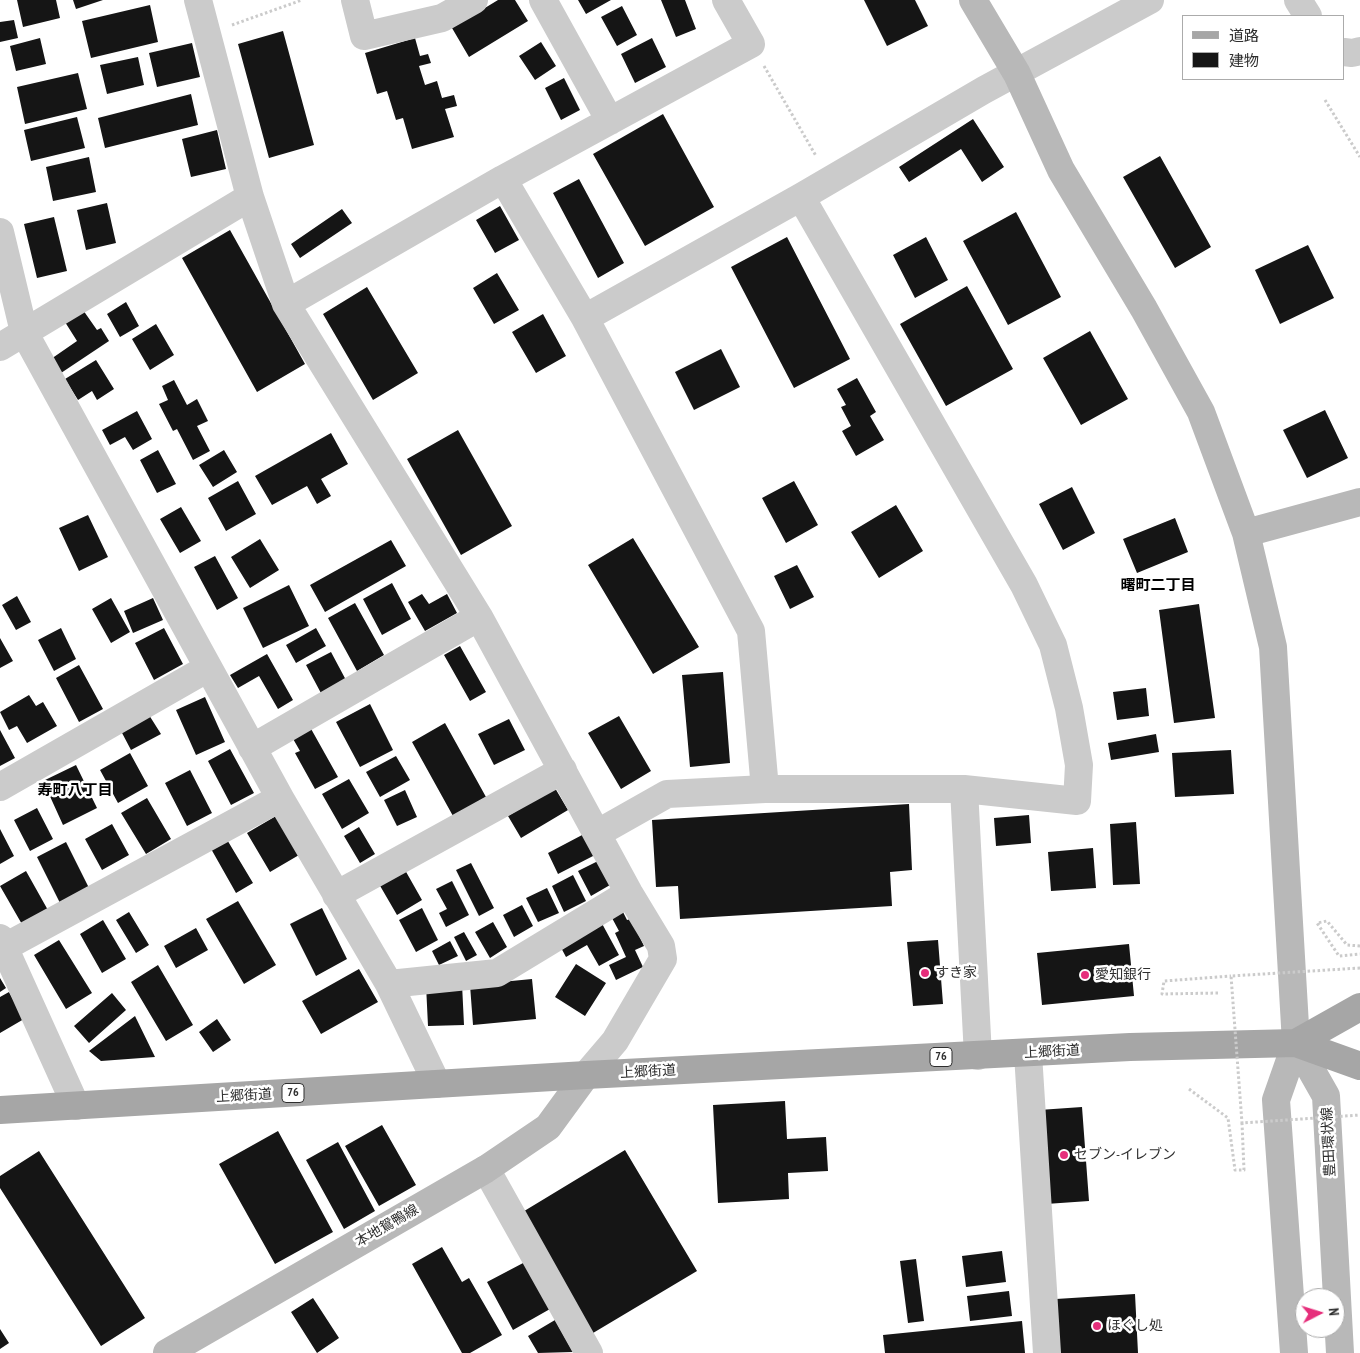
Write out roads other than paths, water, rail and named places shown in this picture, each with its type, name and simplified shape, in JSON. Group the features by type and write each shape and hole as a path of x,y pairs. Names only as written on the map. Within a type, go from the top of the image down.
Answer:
{"main road":[{"name":"76","path":"1296,1043 1360,1007"},
{"name":"76","path":"1296,1043 1360,1066"},
{"name":"上郷街道","path":"0,1110 586,1075 1028,1054 1130,1047 1296,1043"}],"street":[{"path":"198,0 250,197 286,304 478,617 598,833 629,893 662,946 663,959 615,1042 586,1075"},
{"path":"355,0 364,36 442,18 474,0"},
{"path":"543,0 610,121"},
{"path":"286,304 503,179 751,44 726,0"},
{"path":"973,0 1017,74 1061,170 1144,309 1202,412 1246,533 1273,647 1296,1043 1276,1100 1294,1353"},
{"path":"585,318 801,197 984,90 1017,74 1150,0"},
{"path":"1298,0 1307,15"},
{"path":"1345,52 1360,51"},
{"path":"503,179 585,318 751,631 765,789"},
{"path":"0,347 250,197"},
{"path":"598,833 667,794 765,789 964,789 1077,801 1079,765 1069,708 1053,644 1024,585 801,197"},
{"path":"0,232 24,332 252,748 389,984 437,1084"},
{"path":"1246,533 1360,502"},
{"path":"252,748 478,617"},
{"path":"0,787 208,668"},
{"path":"336,894 563,770"},
{"path":"964,789 978,1056"},
{"path":"76,1106 3,942 280,798"},
{"path":"389,984 496,973 629,893"},
{"name":"豊田環状線","path":"1296,1043 1326,1096 1340,1353"},
{"path":"1028,1054 1047,1353"},
{"name":"本地鴛鴨線","path":"167,1353 486,1169 548,1127 586,1075"},
{"path":"486,1169 589,1353"}],"place":[{"name":"すき家","path":"925,973"},
{"name":"愛知銀行","path":"1085,975"},
{"name":"セブン-イレブン","path":"1064,1155"},
{"name":"ほぐし処","path":"1097,1326"}],"district":[{"name":"曙町二丁目","path":"1158,586"},
{"name":"寿町八丁目","path":"75,791"}]}
